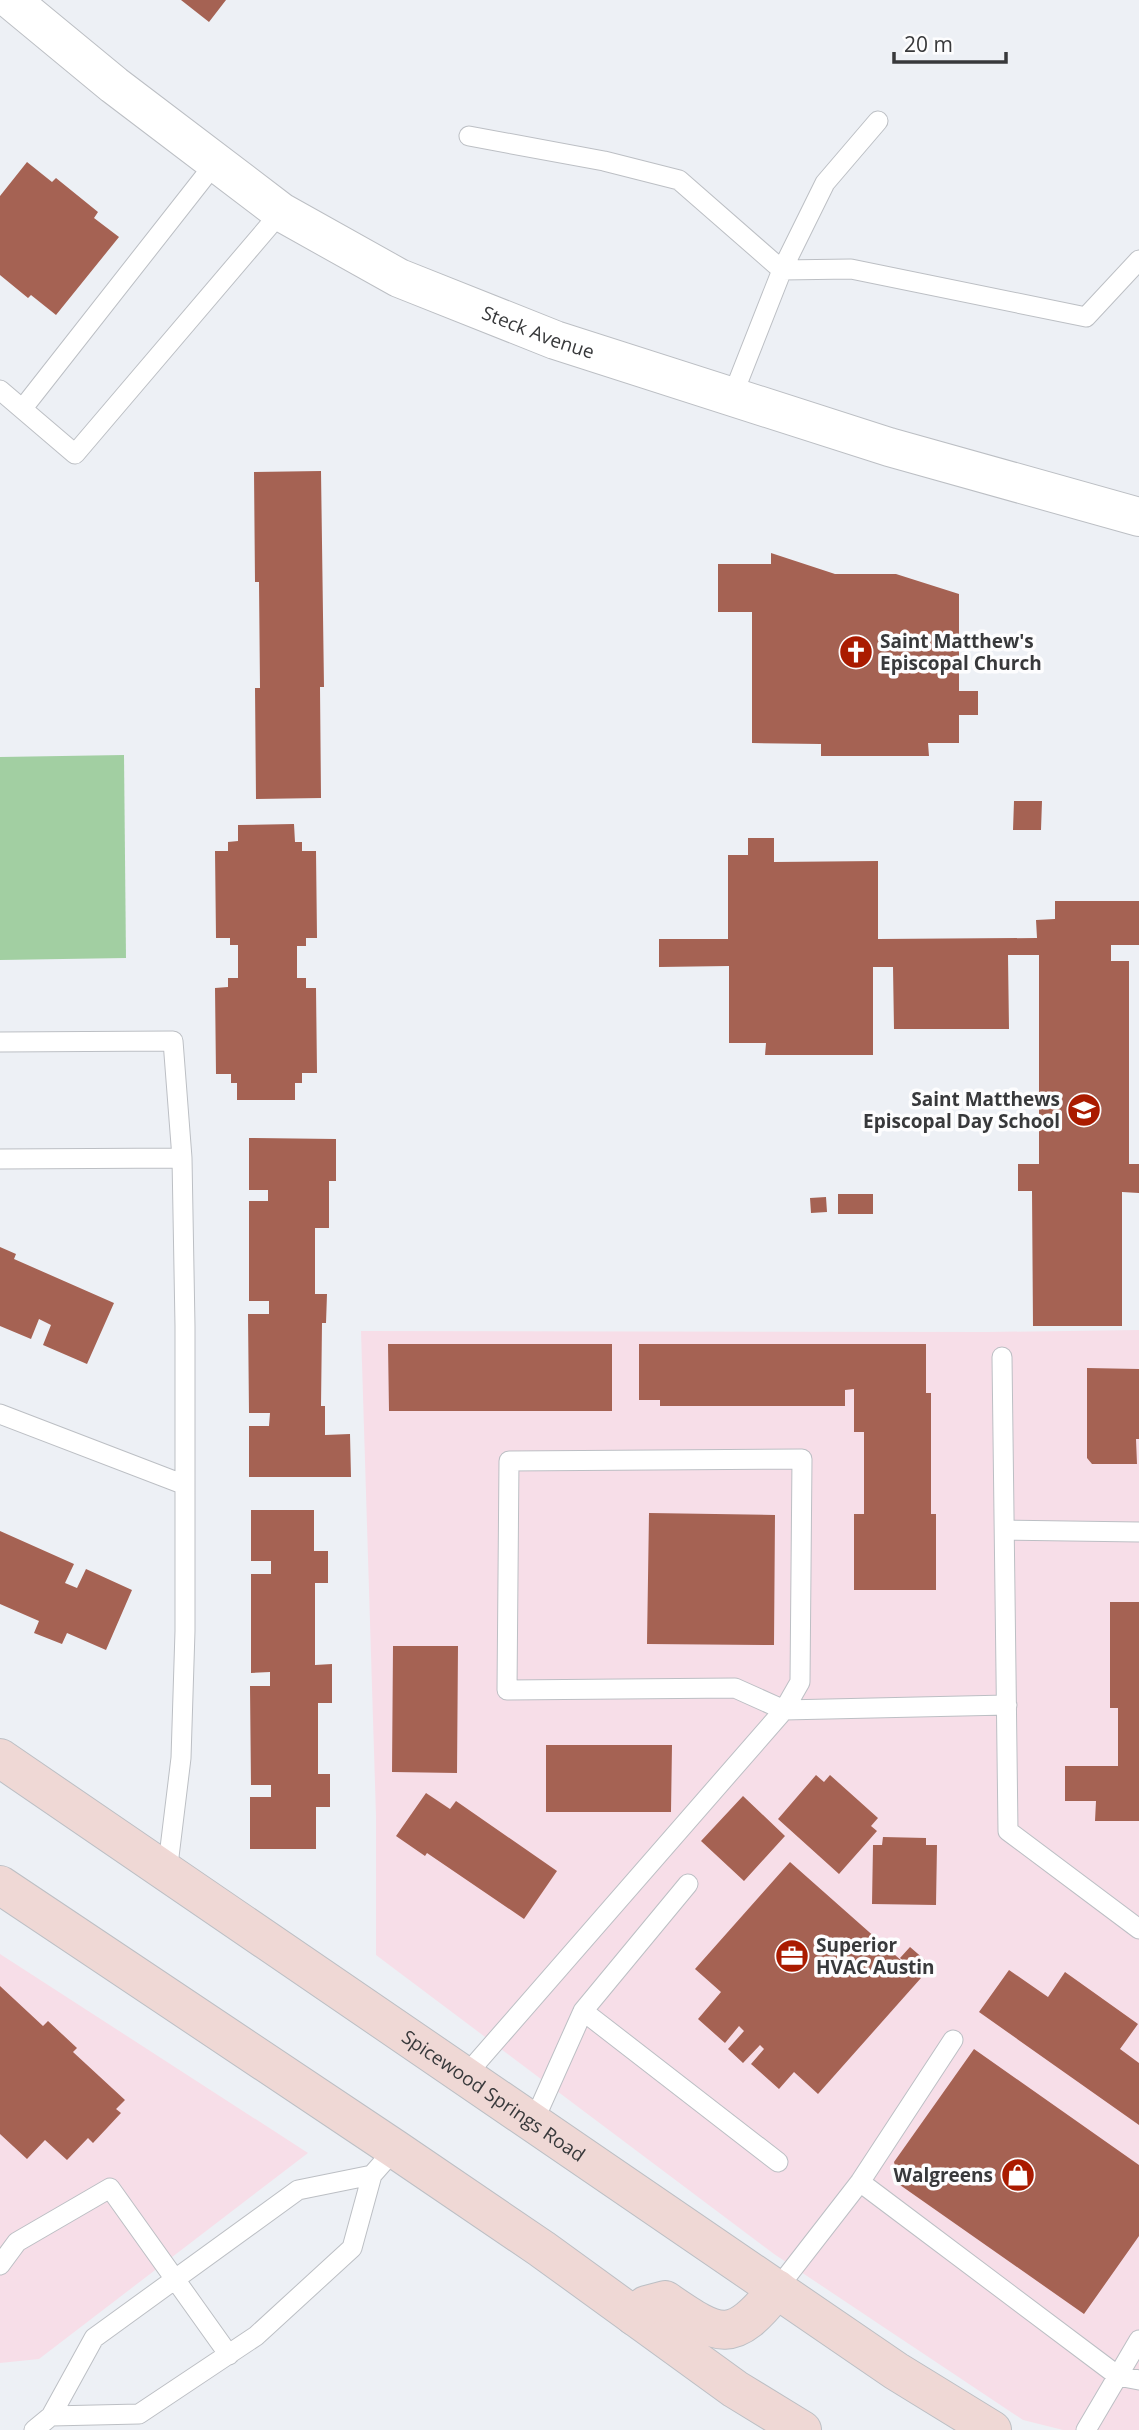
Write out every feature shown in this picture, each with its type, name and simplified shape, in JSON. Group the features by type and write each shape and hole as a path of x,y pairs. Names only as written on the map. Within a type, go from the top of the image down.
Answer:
{"main road":[{"name":"Spicewood Springs Road","path":"0,1758 896,2371 992,2430"},
{"path":"0,1885 384,2162 541,2249 735,2389 802,2430"},
{"path":"634,2316 646,2305 666,2300 719,2331 736,2329 755,2317 777,2289"}],"street":[{"name":"Steck Avenue","path":"11,0 114,85 281,212 399,278 555,340 889,447 1139,517"}],"lane":[{"path":"732,397 782,270 825,183 878,121"},
{"path":"470,136 604,160 679,180 782,270 851,269 1086,317 1139,260"},
{"path":"23,408 216,162"},
{"path":"0,390 75,454 281,212"},
{"path":"0,1042 173,1041 182,1158 185,1631 181,1758 167,1873"},
{"path":"0,1158 182,1158"},
{"path":"1002,1357 1007,1831 1139,1929"},
{"path":"0,1415 185,1485"},
{"path":"464,2076 784,1710 800,1682 802,1459 509,1461 507,1690 735,1688 784,1710 1006,1705"},
{"path":"1004,1530 1139,1532"},
{"path":"534,2123 583,2011 688,1884"},
{"path":"583,2011 778,2162"},
{"path":"777,2289 860,2182 953,2040"},
{"path":"34,2430 51,2416 94,2338 298,2190 384,2162"},
{"path":"51,2416 139,2414 256,2336 352,2248 384,2162"},
{"path":"860,2182 1118,2376 1139,2380"},
{"path":"0,2265 8,2241 110,2188 229,2355"},
{"path":"1086,2430 1139,2340"}],"shaded area":[{"path":"1139,1330 1139,2430 1063,2430 1023,2420 774,2254 376,1955 376,1816 361,1331"},
{"path":"0,1954 308,2153 39,2359 0,2363"}],"green space":[{"path":"124,755 126,958 0,960 0,757"}],"building":[{"path":"181,0 226,0 209,22"},
{"path":"27,162 52,182 56,178 98,212 94,218 119,237 56,315 31,295 28,298 0,275 0,196"},
{"path":"321,471 324,687 320,687 321,798 256,799 255,688 260,688 254,472"},
{"name":"Saint Matthew's Episcopal Church","path":"771,553 835,574 896,574 959,594 959,691 978,691 978,715 959,715 959,743 928,743 929,756 821,756 821,744 752,743 752,612 718,612 718,564 771,564"},
{"path":"1014,801 1042,801 1041,830 1013,830"},
{"path":"294,824 295,842 302,842 302,851 316,851 317,938 306,938 306,946 297,946 297,978 306,978 306,988 316,988 317,1073 302,1073 302,1083 295,1083 295,1100 237,1100 237,1083 231,1083 231,1074 216,1074 215,988 228,987 228,978 238,978 238,945 230,945 230,938 216,938 215,851 228,851 228,842 238,841 238,825"},
{"name":"Saint Matthews Episcopal Day School","path":"748,838 774,838 774,862 878,861 878,939 1037,938 1036,920 1055,919 1055,901 1139,901 1139,945 1111,945 1111,961 1129,961 1129,1164 1139,1164 1139,1193 1122,1192 1122,1326 1033,1326 1032,1191 1018,1191 1018,1164 1039,1164 1039,955 1008,955 1009,1029 894,1029 893,967 873,967 873,1055 765,1055 766,1043 729,1043 729,966 659,967 659,939 728,939 728,855 748,855"},
{"path":"249,1138 336,1139 336,1181 329,1181 329,1228 315,1228 315,1294 327,1294 326,1323 322,1323 321,1406 325,1406 325,1435 350,1434 351,1477 249,1477 249,1426 269,1426 270,1413 249,1413 248,1314 269,1314 269,1301 249,1301 249,1201 268,1201 268,1190 249,1190"},
{"path":"838,1194 873,1194 873,1214 838,1214"},
{"path":"826,1197 827,1212 811,1213 810,1198"},
{"path":"0,1247 16,1254 14,1259 114,1303 87,1364 43,1345 51,1325 39,1319 31,1339 0,1326"},
{"path":"388,1344 612,1344 612,1411 389,1411"},
{"path":"639,1344 926,1344 926,1393 931,1393 931,1514 936,1514 936,1590 854,1590 854,1514 864,1514 864,1432 854,1432 854,1389 845,1390 845,1406 660,1406 660,1400 639,1400"},
{"path":"1087,1368 1139,1369 1137,1464 1092,1464 1087,1458"},
{"path":"251,1510 314,1510 314,1551 328,1551 328,1583 315,1583 315,1665 332,1664 332,1703 318,1703 318,1774 330,1774 330,1807 316,1807 316,1849 250,1849 250,1797 271,1797 271,1785 251,1785 250,1686 270,1686 270,1672 251,1673 251,1574 271,1574 271,1561 251,1561"},
{"path":"649,1513 775,1515 774,1645 647,1644"},
{"path":"0,1531 74,1564 65,1583 77,1588 86,1569 132,1590 106,1650 67,1633 62,1644 34,1633 39,1621 0,1604"},
{"path":"1110,1602 1139,1602 1139,1821 1095,1821 1096,1801 1065,1801 1065,1766 1118,1766 1118,1708 1110,1708"},
{"path":"393,1646 458,1646 457,1773 392,1772"},
{"path":"546,1745 672,1745 671,1812 546,1812"},
{"path":"816,1775 824,1782 830,1775 878,1818 871,1826 877,1831 839,1874 778,1819"},
{"path":"426,1793 450,1809 456,1801 557,1871 524,1919 427,1853 425,1856 396,1836"},
{"path":"743,1796 785,1836 744,1881 701,1841"},
{"path":"883,1837 926,1838 926,1845 937,1845 936,1905 872,1904 873,1845 882,1845"},
{"path":"790,1862 921,1978 818,2094 794,2072 779,2089 751,2064 764,2049 760,2045 743,2063 728,2049 744,2031 739,2026 725,2043 698,2019 721,1992 695,1969"},
{"path":"910,1947 932,1966 922,1977 900,1958"},
{"path":"1009,1970 1048,1997 1065,1972 1138,2024 1120,2049 1139,2063 1139,2125 979,2012"},
{"path":"0,1986 43,2026 48,2021 77,2048 73,2052 125,2100 116,2109 121,2113 93,2143 88,2138 67,2160 45,2140 27,2159 0,2134"},
{"name":"Walgreens","path":"974,2049 1139,2165 1139,2236 1084,2314 900,2185 894,2162"}],"place":[{"name":"Saint Matthew's Episcopal Church","path":"856,652"},
{"name":"Saint Matthews Episcopal Day School","path":"1084,1110"},
{"name":"Superior HVAC Austin","path":"792,1956"},
{"name":"Walgreens","path":"1018,2175"}]}
